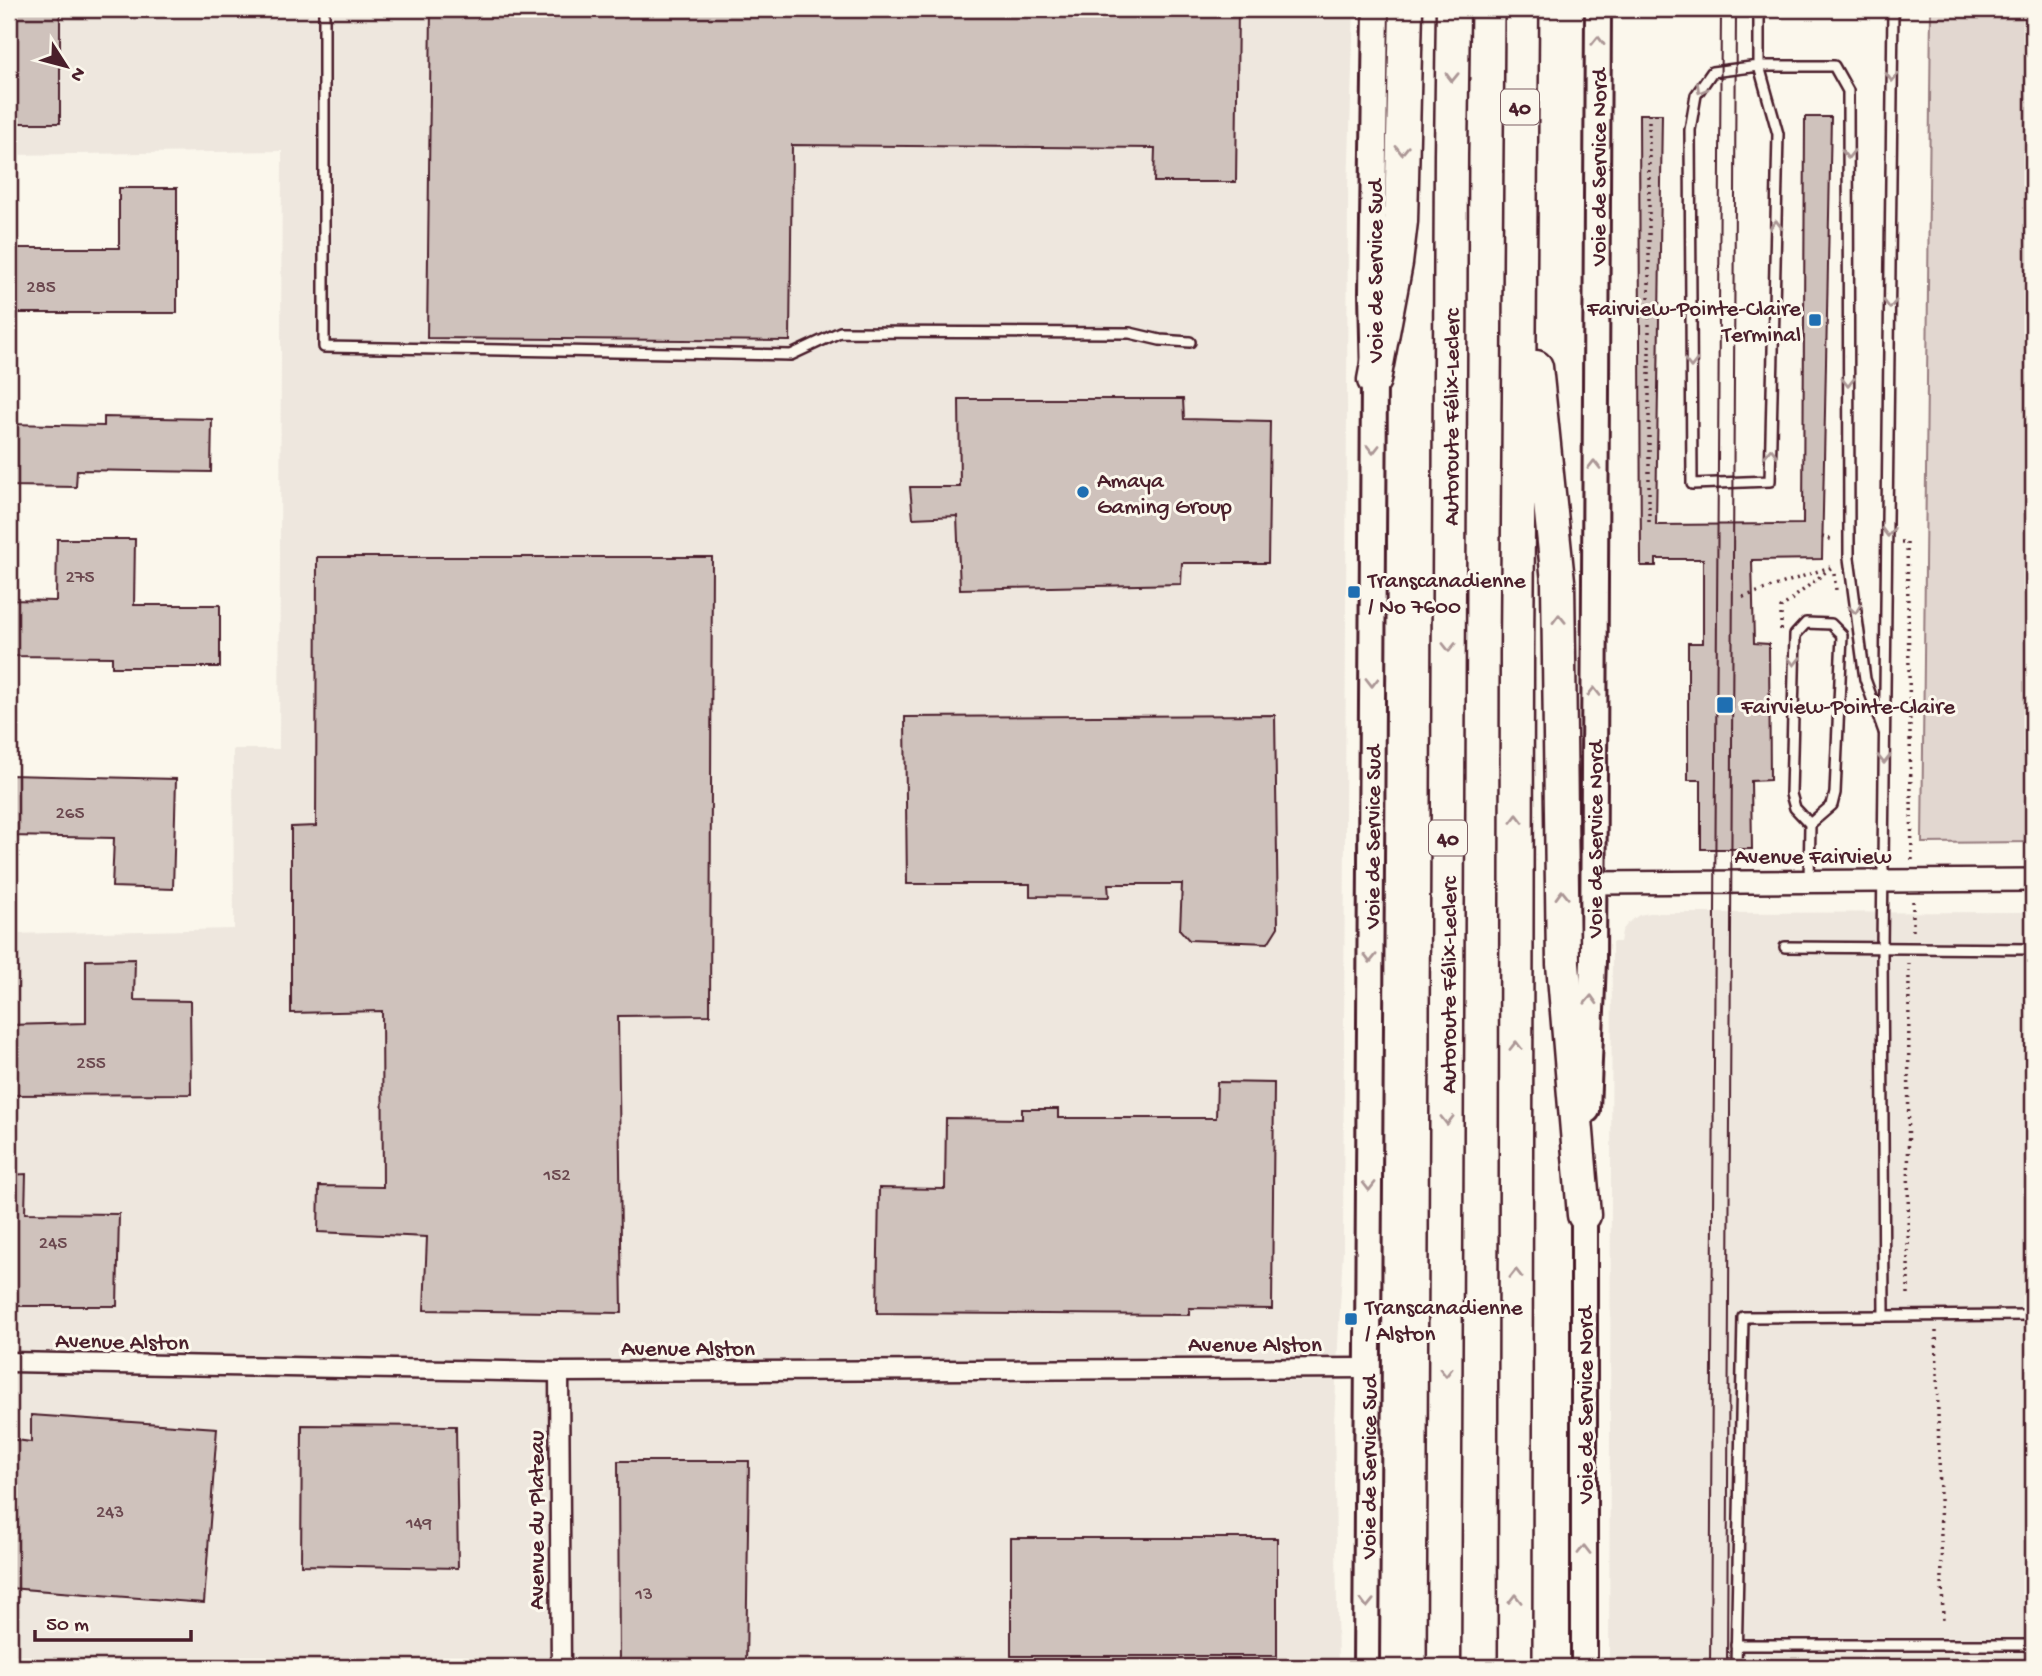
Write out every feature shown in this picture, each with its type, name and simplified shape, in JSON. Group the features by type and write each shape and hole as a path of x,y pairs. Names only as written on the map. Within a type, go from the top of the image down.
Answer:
{"highway":[{"path":"1374,380 1396,263 1401,221 1406,9"},
{"name":"Autoroute Félix-Leclerc","path":"1444,1667 1453,9"},
{"name":"40","path":"1515,1667 1522,9"},
{"path":"1520,205 1558,581 1563,964 1584,1215"}],"main road":[{"name":"Voie de Service Sud","path":"1366,1667 1374,380 1372,293 1376,9"},
{"name":"Voie de Service Nord","path":"1584,1667 1584,1215 1593,883 1598,9"}],"street":[{"name":"Avenue Fairview","path":"1593,883 2033,880"},
{"name":"Avenue Alston","path":"9,1362 559,1372 1368,1368"},
{"name":"Avenue du Plateau","path":"559,1372 561,1667"}],"lane":[{"path":"324,9 324,347 791,355 840,332 1130,333 1160,340 1191,342"},
{"path":"1759,9 1759,66 1778,134 1770,481 1692,484 1690,130 1696,95 1712,72 1759,66 1834,66 1848,91 1849,558 1865,679 1884,732"},
{"path":"1884,1316 1882,947 1885,880 1884,732 1893,9"},
{"path":"1809,881 1810,824 1795,808 1791,794 1795,635 1806,623 1831,624 1842,635 1835,793 1832,806 1810,824"},
{"path":"1785,947 2033,948"},
{"path":"1736,1667 1743,1317 2033,1315"},
{"path":"1736,1645 2033,1645"}],"path":[{"path":"1649,114 1649,526"},
{"path":"1822,537 1836,540"},
{"path":"1907,542 1912,848"},
{"path":"1743,597 1833,566 1781,608"},
{"path":"1913,908 1913,931"},
{"path":"1908,1294 1909,961"},
{"path":"1936,1329 1943,1621"}],"shaded area":[{"path":"9,9 1354,9 1348,189 1343,1250 1334,1422 1338,1667 9,1667 9,934 234,929 233,749 279,749 282,151 9,155"},
{"path":"1931,9 2033,9 2033,842 1922,843"},
{"path":"2033,912 2033,1667 1609,1667 1612,942 1620,942 1622,931 1628,923 1639,915 1650,913"}],"building":[{"path":"9,9 60,9 60,123 9,123"},
{"path":"431,9 1238,9 1236,182 1154,182 1155,148 792,145 790,341 427,338"},
{"path":"1639,114 1662,114 1656,525 1803,524 1805,117 1831,117 1822,559 1752,560 1754,643 1769,644 1770,780 1751,781 1752,849 1701,849 1701,780 1688,780 1688,643 1703,643 1703,559 1656,559 1656,566 1641,566"},
{"path":"119,188 177,188 177,313 9,313 9,248 119,248"},
{"path":"959,399 1183,399 1184,419 1270,421 1268,563 1182,563 1181,584 960,589 957,516 913,518 910,487 960,487"},
{"path":"104,417 212,419 211,472 77,470 76,487 9,486 9,424 104,426"},
{"path":"57,539 135,539 134,605 220,605 220,667 112,667 112,657 9,656 9,600 56,601"},
{"path":"317,557 712,557 710,1015 618,1016 622,1313 424,1310 427,1237 318,1232 319,1186 383,1187 382,1011 291,1013 291,827 316,826"},
{"path":"1275,715 1278,927 1268,943 1189,940 1180,930 1182,884 1108,884 1109,897 1030,896 1030,884 907,884 905,717"},
{"path":"9,775 176,779 173,889 112,887 114,838 9,836"},
{"path":"135,959 134,1000 190,1001 191,1094 9,1095 9,1025 86,1023 86,960"},
{"path":"1217,1082 1274,1083 1272,1309 1189,1308 1189,1315 877,1313 879,1188 945,1189 946,1118 1022,1119 1022,1109 1058,1109 1058,1118 1216,1118"},
{"path":"26,1174 25,1213 119,1214 117,1306 9,1306 9,1175"},
{"path":"31,1415 217,1428 204,1603 9,1588 9,1439 31,1442"},
{"path":"302,1425 456,1426 458,1568 301,1565"},
{"path":"618,1461 749,1461 746,1667 619,1667"},
{"path":"1011,1538 1277,1538 1277,1656 1011,1656"}],"tram line":[{"path":"1710,1667 1721,9"},
{"path":"1727,1667 1736,9"}],"place":[{"name":"Fairview-Pointe-Claire Terminal","path":"1815,320"},
{"name":"Amaya Gaming Group","path":"1083,492"},
{"name":"Transcanadienne / No 7600","path":"1354,592"},
{"name":"Fairview-Pointe-Claire","path":"1725,705"},
{"name":"Transcanadienne / Alston","path":"1351,1319"}]}
